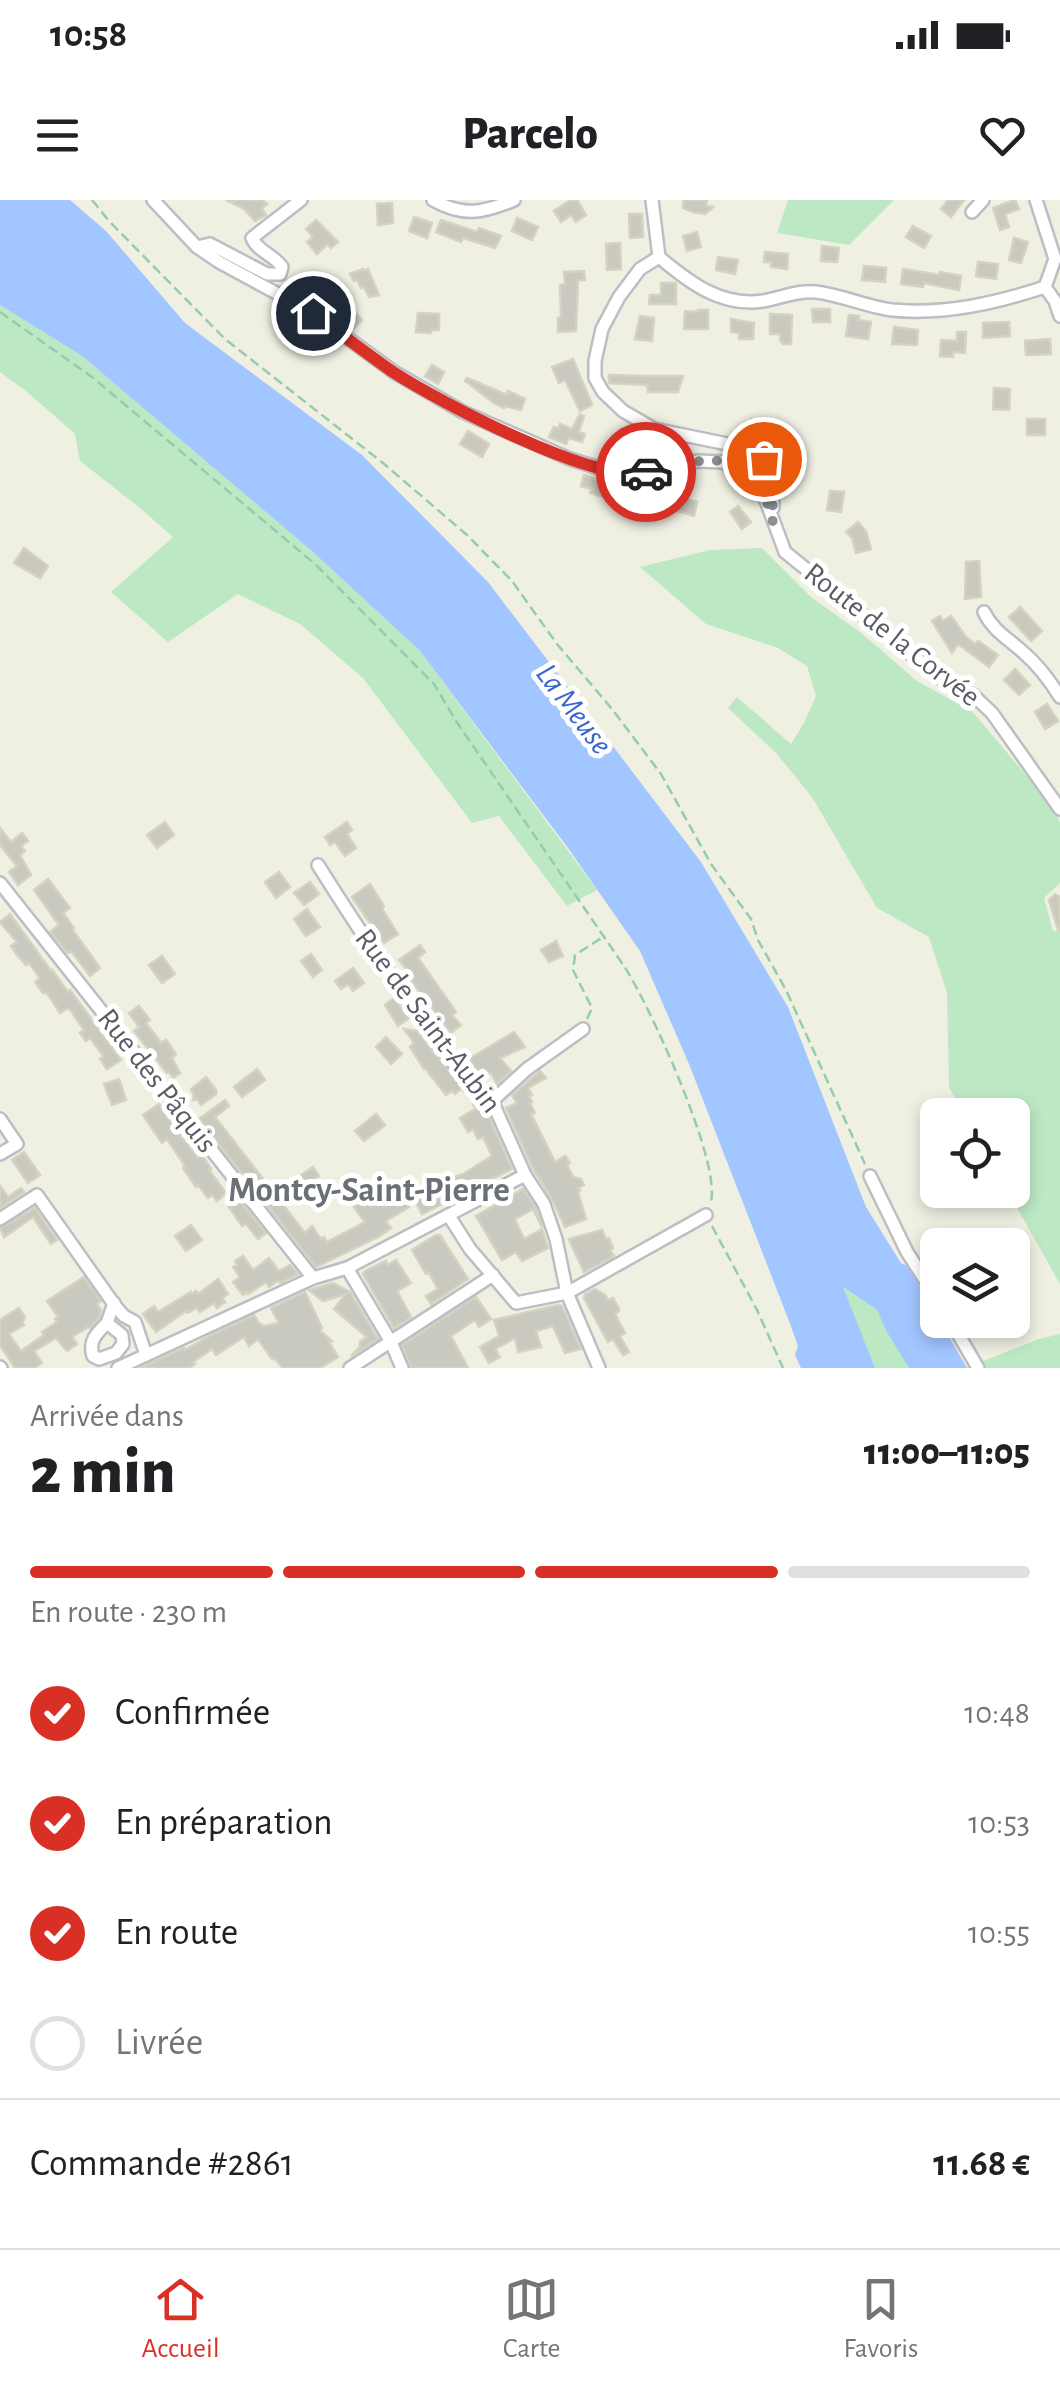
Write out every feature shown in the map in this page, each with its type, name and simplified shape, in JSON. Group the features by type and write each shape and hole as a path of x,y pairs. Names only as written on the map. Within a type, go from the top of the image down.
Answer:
{"street":[{"name":"Route de la Corvée","path":"154,200 198,247 219,262 313,313 394,372 463,412 570,459 609,471 634,475 698,461 722,462 754,475 785,552 948,684 973,695 992,714 1060,809"},
{"path":"198,247 210,244 267,274 280,274 282,267 276,258 252,238 301,200"},
{"path":"433,200 455,211 474,212 514,200"},
{"path":"652,200 659,257 708,292 736,302 814,292 892,310 974,307 1045,287 1058,259 1036,200"},
{"path":"972,212 984,200"},
{"path":"659,257 640,269 602,328 595,378 623,411 654,429 752,449 772,468 773,522"},
{"path":"1045,287 1060,316"},
{"path":"984,612 990,626 1027,655 1060,698"},
{"name":"Rue de Saint-Aubin","path":"318,866 421,1019 470,1084 492,1101 525,1175 544,1204 556,1239 566,1293 600,1368"},
{"name":"Rue des Pâquis","path":"0,883 313,1278"},
{"path":"492,1101 526,1069 583,1029"},
{"path":"0,1119 17,1144 1,1161"},
{"path":"118,1368 313,1278 347,1268 525,1175"},
{"path":"870,1176 920,1272"},
{"path":"0,1218 37,1195 124,1316 135,1322 146,1355"},
{"path":"449,1216 470,1249 516,1302 566,1293 706,1215"},
{"path":"347,1268 402,1368"},
{"path":"350,1368 493,1275"},
{"path":"107,1323 114,1303"},
{"path":"960,1338 978,1368"}],"path":[{"path":"92,200 109,222 225,338 383,463 512,581 557,644 662,774 710,864 751,919 870,1176"},
{"path":"0,312 92,377 315,564 434,684 649,1008 704,1144 714,1196 706,1215 757,1310 782,1368"},
{"path":"583,1029 592,1008 573,970 576,955 604,936"}],"green space":[{"path":"788,200 894,200 849,245 777,233"},
{"path":"0,305 82,356 313,552 420,651 597,890 567,906 499,816 472,823 363,678 300,624 238,594 168,642 111,592 173,537 80,461 75,434 0,372"},
{"path":"762,548 811,597 860,632 917,681 973,712 1055,810 1060,823 1060,883 1044,898 1053,931 1060,931 1060,1284 1017,1208 1030,1208 1030,1098 955,1098 949,1087 947,993 929,937 877,908 812,797 776,753 728,708 737,697 791,744 816,696 807,666 778,648 706,624 640,567 710,550"},
{"path":"841,1286 877,1310 909,1368 875,1368"},
{"path":"1060,1334 1060,1368 966,1368 1039,1339"}],"water":[{"name":"La Meuse","path":"0,200 70,200 106,231 185,323 362,455 488,582 701,862 788,1007 866,1207 920,1287 920,1338 950,1338 967,1368 909,1368 877,1310 843,1287 875,1368 801,1368 789,1321 689,1064 640,951 420,651 313,552 82,356 0,305"}],"building":[{"path":"226,200 262,200 267,204 262,208 266,215 255,221 243,208"},
{"path":"577,200 586,215 576,222 571,215 561,222 554,211"},
{"path":"684,200 707,200 706,206 713,207 705,214 693,212 683,208"},
{"path":"948,200 964,200 951,217 941,209"},
{"path":"1015,200 1019,209 1005,214 1009,227 1000,230 993,208"},
{"path":"392,203 393,223 378,225 377,204"},
{"path":"629,214 642,214 643,237 630,238"},
{"path":"414,217 432,223 427,238 409,231"},
{"path":"517,218 538,227 532,240 512,231"},
{"path":"316,220 338,242 331,248 328,244 317,254 307,242 313,237 306,229"},
{"path":"441,220 501,236 495,248 463,238 461,242 436,232"},
{"path":"913,226 931,236 924,248 906,237"},
{"path":"697,232 701,247 687,251 683,236"},
{"path":"1014,238 1028,242 1021,263 1009,260"},
{"path":"620,243 621,269 607,270 606,244"},
{"path":"822,246 839,248 837,262 821,261"},
{"path":"765,252 788,254 787,269 764,262"},
{"path":"718,257 738,260 735,274 716,270"},
{"path":"978,262 998,264 996,279 976,276"},
{"path":"864,266 886,268 885,282 862,280"},
{"path":"368,269 379,295 369,297 364,287 354,281 350,274"},
{"path":"903,269 961,276 959,290 924,283 923,287 901,284"},
{"path":"584,271 585,280 578,280 576,331 558,332 564,272"},
{"path":"661,283 676,283 676,304 649,304 650,295 661,295"},
{"path":"350,307 362,320 353,329 339,318"},
{"path":"812,309 830,309 830,322 813,322"},
{"path":"708,310 708,329 684,329 685,311"},
{"path":"418,313 439,314 439,330 416,332"},
{"path":"770,314 792,315 791,344 783,344 780,334 770,334"},
{"path":"849,315 871,322 868,339 846,336"},
{"path":"640,316 654,318 652,341 635,339"},
{"path":"731,319 754,323 753,339 739,339 739,333 731,332"},
{"path":"1009,322 1010,336 983,338 983,323"},
{"path":"894,327 918,330 917,345 892,344"},
{"path":"957,332 966,332 965,353 940,356 941,340 957,341"},
{"path":"1050,339 1051,354 1026,355 1025,341"},
{"path":"573,359 592,405 580,411 565,380 559,383 552,367"},
{"path":"432,365 444,372 438,384 425,376"},
{"path":"609,375 683,376 678,392 648,392 647,385 609,383"},
{"path":"467,378 525,399 521,410 494,403 465,381"},
{"path":"994,388 1010,389 1009,410 993,409"},
{"path":"580,414 584,416 579,432 585,434 582,442 569,438 566,444 549,437 560,424 572,429"},
{"path":"751,419 779,434 775,442 755,431 750,439 745,438"},
{"path":"1027,419 1045,419 1045,435 1027,435"},
{"path":"468,431 489,444 482,457 460,444"},
{"path":"584,475 610,484 635,485 635,493 614,500 590,493 592,489 581,486"},
{"path":"830,491 844,492 841,512 827,510"},
{"path":"673,496 697,502 694,516 670,509"},
{"path":"738,506 751,522 742,529 730,512"},
{"path":"858,522 866,531 871,549 856,553 846,532"},
{"path":"24,548 48,566 40,578 14,563"},
{"path":"979,561 981,597 965,599 966,562"},
{"path":"1020,607 1042,631 1031,641 1009,617"},
{"path":"940,616 943,621 951,616 966,637 998,655 989,667 958,644 952,653 932,621"},
{"path":"1015,669 1030,685 1019,695 1004,680"},
{"path":"1047,704 1058,721 1045,729 1035,712"},
{"path":"165,822 174,835 157,848 147,835"},
{"path":"347,822 352,830 347,834 356,848 345,856 335,842 330,845 325,837"},
{"path":"0,828 11,842 22,833 28,841 21,846 25,851 20,855 31,875 18,885 9,872 17,866 0,845"},
{"path":"279,872 290,887 276,898 265,882"},
{"path":"48,879 70,908 63,913 72,929 100,968 90,976 50,932 59,925 34,890"},
{"path":"310,882 319,894 304,905 294,893"},
{"path":"370,884 398,934 384,943 352,897"},
{"path":"1055,894 1060,897 1060,930 1049,900"},
{"path":"307,909 320,927 306,936 294,919"},
{"path":"10,914 121,1060 107,1069 100,1059 104,1057 90,1038 86,1041 80,1033 84,1030 71,1011 68,1008 60,1013 47,993 43,993 35,982 40,978 17,955 11,946 17,942 0,922"},
{"path":"556,941 563,956 549,962 541,950"},
{"path":"420,945 425,952 418,958 461,1025 451,1033 399,960"},
{"path":"311,954 322,970 313,977 301,961"},
{"path":"162,956 175,974 162,983 149,965"},
{"path":"353,968 364,983 353,991 348,984 341,989 335,981"},
{"path":"394,998 409,1018 398,1026 385,1005"},
{"path":"139,1006 161,1043 166,1040 176,1054 172,1058 180,1073 173,1078 134,1031 139,1027 129,1013"},
{"path":"404,1029 420,1034 466,1093 461,1089 446,1095 410,1047 414,1043"},
{"path":"514,1032 525,1047 500,1058 511,1071 497,1084 491,1073 479,1080 466,1065 469,1059"},
{"path":"386,1037 402,1054 391,1064 376,1047"},
{"path":"257,1069 265,1080 242,1097 234,1087"},
{"path":"540,1071 546,1078 528,1088 535,1113 531,1114 555,1162 565,1156 573,1177 581,1179 584,1185 578,1192 586,1219 565,1227 506,1108 517,1103 512,1095"},
{"path":"206,1077 216,1094 201,1105 193,1100 191,1089"},
{"path":"119,1079 126,1100 112,1105 104,1084"},
{"path":"225,1100 229,1106 215,1117 305,1233 312,1226 327,1242 365,1222 354,1207 392,1181 409,1207 386,1221 391,1228 380,1236 316,1267 199,1119"},
{"path":"476,1102 485,1108 512,1169 422,1214 413,1197 423,1192 422,1188 447,1176 449,1179 463,1174 492,1156 483,1137 478,1139 473,1129 468,1132 460,1118 475,1109"},
{"path":"159,1104 198,1158 202,1155 226,1193 217,1201 196,1187 167,1139 162,1143 143,1115"},
{"path":"376,1114 385,1125 364,1141 355,1131"},
{"path":"24,1152 40,1175 28,1183 12,1160"},
{"path":"313,1167 319,1176 303,1188 297,1178"},
{"path":"0,1186 8,1197 21,1188 24,1192 0,1208"},
{"path":"523,1189 536,1208 542,1227 533,1209 515,1219 524,1239 542,1229 548,1248 522,1261 516,1252 502,1260 476,1216"},
{"path":"239,1200 266,1233 258,1239 246,1224 242,1226 229,1207"},
{"path":"35,1208 57,1240 51,1244 33,1217 4,1237 0,1228"},
{"path":"191,1225 202,1240 186,1251 175,1236"},
{"path":"602,1230 609,1238 614,1256 584,1272 569,1239"},
{"path":"440,1235 468,1279 431,1304 426,1296 438,1289 412,1250"},
{"path":"243,1256 253,1270 269,1258 279,1271 290,1265 298,1274 269,1287 266,1282 243,1295 233,1282 240,1277 233,1267"},
{"path":"396,1260 411,1283 397,1291 411,1317 394,1328 363,1274"},
{"path":"84,1277 101,1301 97,1304 99,1318 72,1337 77,1344 67,1351 56,1338 34,1351 42,1363 34,1368 15,1368 0,1345 0,1320 19,1308 25,1317 24,1325 9,1334 21,1351 57,1322 58,1317 47,1301"},
{"path":"218,1279 228,1294 217,1308 214,1303 200,1312 196,1308 186,1311 156,1332 143,1314 154,1306 158,1312 191,1292 198,1294"},
{"path":"333,1283 350,1292 378,1339 351,1356 367,1337 334,1309 346,1294 323,1301 309,1290"},
{"path":"595,1289 608,1300 613,1298 619,1309 615,1314 625,1333 620,1336 629,1352 623,1355 613,1339 608,1342 584,1298"},
{"path":"305,1292 320,1331 332,1341 329,1342 338,1357 320,1368 283,1368 258,1339 249,1346 244,1337 216,1355 212,1349 189,1368 140,1368 254,1315 264,1326 279,1323 271,1308"},
{"path":"476,1297 491,1319 479,1327 475,1320 451,1336 468,1368 411,1368 402,1345"},
{"path":"562,1306 581,1349 565,1353 553,1326 536,1331 541,1347 518,1352 515,1338 495,1349 500,1357 489,1363 480,1347 499,1336 494,1320"}],"way so far":[{"path":"646,472 698,461 738,466 754,475 773,522 772,468 764,459"}],"district":[{"name":"Montcy-Saint-Pierre","path":"369,1190"}],"route":[{"path":"313,313 394,372 463,412 570,459 609,471 634,475 646,472"}]}
